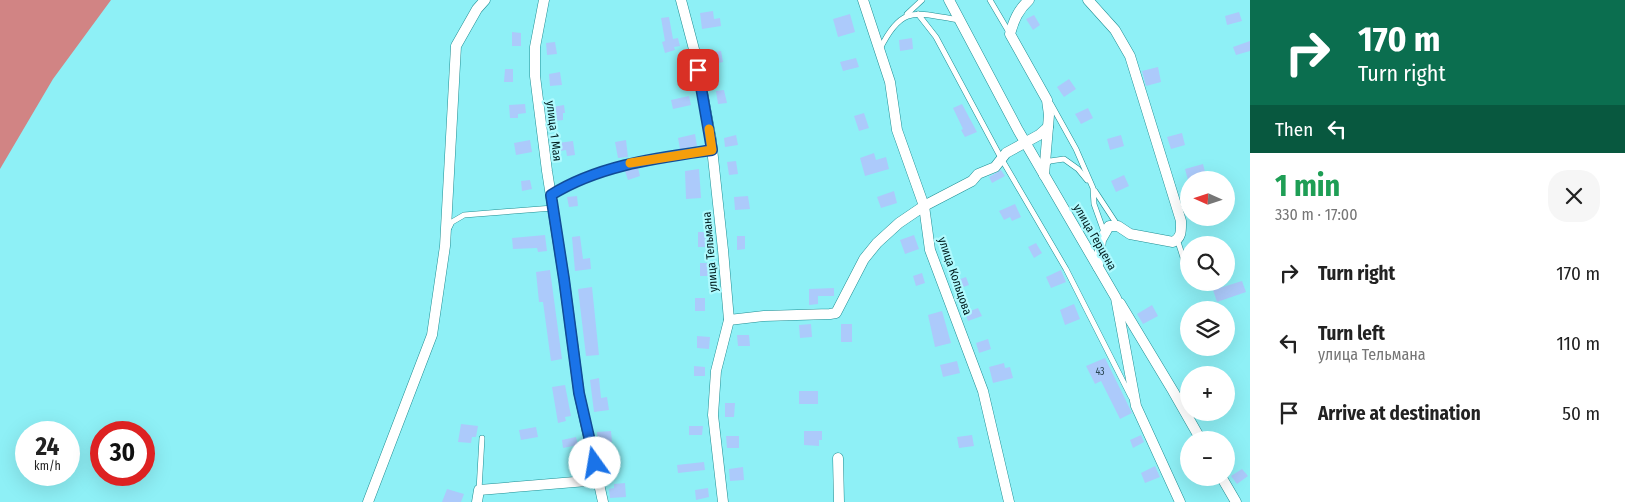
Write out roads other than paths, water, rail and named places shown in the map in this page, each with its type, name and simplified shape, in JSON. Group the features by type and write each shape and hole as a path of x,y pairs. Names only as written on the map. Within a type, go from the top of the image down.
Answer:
{"street":[{"path":"368,502 432,334 446,233 456,46 477,9 485,0"},
{"name":"улица 1 Мая","path":"544,0 535,47 535,76 579,393 603,502"},
{"name":"улица Тельмана","path":"681,0 695,53 712,150 723,250 728,320 716,371 713,415 723,502"},
{"name":"улица Кольцова","path":"863,0 890,82 895,106 896,130 924,206 930,250 983,391 1009,502"},
{"name":"улица Герцена","path":"949,0 1025,142 1045,170 1116,298 1136,406 1180,502"},
{"path":"1029,0 1014,20 1010,34 1047,100 1049,114 1045,170"},
{"path":"1088,0 1115,30 1130,56 1179,210 1181,230 1177,240 1173,242 1130,234 1118,226 1109,226 1104,232 1099,250 1098,267"},
{"path":"728,320 764,316 836,313 864,259 877,243 899,223 924,206 972,181 978,174 995,167 1006,153 1039,135 1048,127"},
{"path":"1116,298 1174,390 1196,431"},
{"path":"838,458 840,502"},
{"path":"477,502 479,490 599,480"},
{"path":"1227,486 1236,502"}],"lane":[{"path":"880,50 890,30 922,0"},
{"path":"990,0 1010,34"},
{"path":"907,15 918,14 959,20"},
{"path":"918,14 936,37 1001,158 1066,270 1136,406"},
{"path":"1043,90 1076,149 1092,188 1094,204 1104,232"},
{"path":"551,195 571,184 635,162 712,150"},
{"path":"1045,170 1050,162 1064,159 1078,169 1118,226"},
{"path":"446,233 452,222 464,215 553,208"},
{"path":"1177,240 1180,247"},
{"path":"479,490 482,438"}]}
